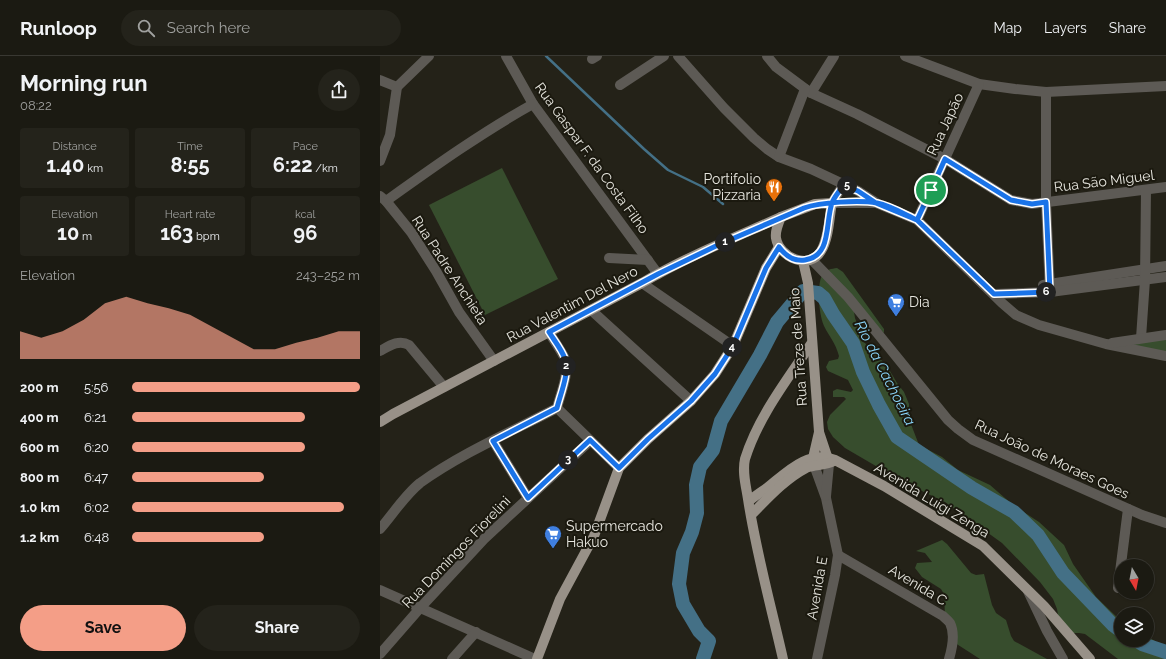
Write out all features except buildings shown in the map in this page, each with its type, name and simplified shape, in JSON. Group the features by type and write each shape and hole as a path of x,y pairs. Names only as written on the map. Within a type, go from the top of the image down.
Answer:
{"main road":[{"name":"Rua Valentim Del Nero","path":"380,422 658,274 781,217 815,204 832,203"},
{"path":"781,217 776,229 776,238 779,247 785,254 793,259 807,260 820,252 825,242 832,203"},
{"path":"536,659 560,599 594,536 619,468 648,439 691,401 715,374 733,346 766,268 779,247"},
{"name":"Rua Treze de Maio","path":"807,260 811,344 819,432 830,460"},
{"path":"783,659 748,501 744,473 745,461 764,415 811,344"},
{"name":"Rua Treze de Maio","path":"813,462 819,432"},
{"path":"748,501 766,489 792,467 830,460"},
{"name":"Avenida Luigi Zenga","path":"830,460 884,486 983,546 1044,606 1090,659"},
{"path":"751,515 791,477 813,462"}],"street":[{"path":"380,161 390,135 397,87 429,56"},
{"name":"Rua Gaspar F. da Costa Filho","path":"506,56 533,104 658,274"},
{"path":"620,85 664,56"},
{"path":"678,56 724,108 754,138 779,157 811,168 843,185 858,191 876,203 917,220 994,294 1002,304 1016,315 1039,326 1106,344 1166,356"},
{"name":"Rua São Miguel","path":"767,56 776,67 808,91 945,159 1011,200 1032,204 1166,187"},
{"path":"779,157 808,91 834,56"},
{"path":"905,56 979,84 1015,89 1046,92 1166,86"},
{"path":"380,80 397,87"},
{"name":"Rua Japão","path":"917,220 979,84"},
{"path":"1046,92 1046,202 1050,287"},
{"path":"383,199 498,124 533,104"},
{"path":"832,203 843,185"},
{"path":"1141,338 1145,280 1146,190"},
{"name":"Rua Padre Anchieta","path":"383,199 411,232 436,271 459,312 494,361"},
{"path":"832,203 876,203"},
{"path":"609,258 648,260"},
{"name":"Rua João de Moraes Goes","path":"807,260 848,297 948,420 973,440 1128,509 1166,523"},
{"path":"994,294 1024,292 1166,266"},
{"path":"1050,287 1166,277"},
{"path":"642,283 733,346"},
{"path":"591,310 691,401"},
{"path":"380,529 411,492 420,484 462,457 557,408 565,379 566,364 565,358 549,332"},
{"path":"1106,344 1166,335"},
{"path":"380,350 402,342 409,345 444,387"},
{"path":"557,408 619,468"},
{"name":"Rua Domingos Fiorelini","path":"380,654 484,539 590,440"},
{"path":"493,441 528,498"},
{"name":"Avenida E","path":"826,498 830,460"},
{"name":"Avenida E","path":"813,462 826,498 838,555 817,659"},
{"path":"1122,559 1128,509"},
{"name":"Avenida C","path":"838,555 943,616 950,623 952,631 953,640 949,659"},
{"path":"380,590 536,659"},
{"path":"1027,590 1047,631 1063,659"},
{"path":"452,659 476,632"}],"green space":[{"path":"502,168 558,279 485,315 429,205"},
{"path":"837,268 843,272 884,329 884,333 853,306 855,318 863,341 887,366 904,392 909,404 909,419 919,445 942,457 958,470 990,485 1013,505 1039,522 1064,545 1073,564 1096,597 1114,614 1114,647 1154,647 1154,641 1166,655 1166,659 1118,659 1085,634 1065,633 1060,625 1057,609 1053,599 1040,582 1002,543 945,502 905,483 845,448 833,437 828,429 827,422 830,415 846,399 844,397 833,397 833,391 837,389 851,392 853,390 848,380 828,371 826,367 829,361 838,359 839,356 836,347 822,321 819,300 821,278 825,272"},
{"path":"1166,339 1166,355 1119,344"},
{"path":"942,540 971,573 976,575 984,574 992,605 996,613 1006,620 1014,641 1047,659 980,659 952,641 945,616 944,594 941,589 922,577 915,568 917,563 932,562 925,553 916,551"}],"waterway":[{"path":"546,56 668,170 703,187 723,204"},
{"name":"Rio da Cachoeira","path":"703,659 709,641 699,631 683,604 679,584 683,553 692,532 697,513 696,485 700,467 713,450 721,421 760,355 777,322 803,291 818,293 824,298 853,343 863,372 897,437 972,488 1014,512 1038,535 1063,573 1114,626"},
{"name":"Rio da Cachoeira","path":"1151,647 1166,652"}],"place":[{"name":"Portifolio Pizzaria","path":"774,202"},
{"name":"Dia","path":"896,317"},
{"name":"Supermercado Hakuo","path":"553,549"}],"route":[{"path":"931,190 917,220 876,203 841,202 832,203 822,204 815,204 804,208 718,245 658,274 549,332 565,358 566,364 565,379 557,408 493,441 528,498 590,440 619,468 648,439 691,401 715,374 733,346 766,268 779,247 785,254 793,259 803,261 817,256 820,252 825,242 832,203 843,185 858,191 876,203 896,210 917,220 994,294 1050,292 1046,202 1032,204 1011,200 945,159 931,190"}]}
